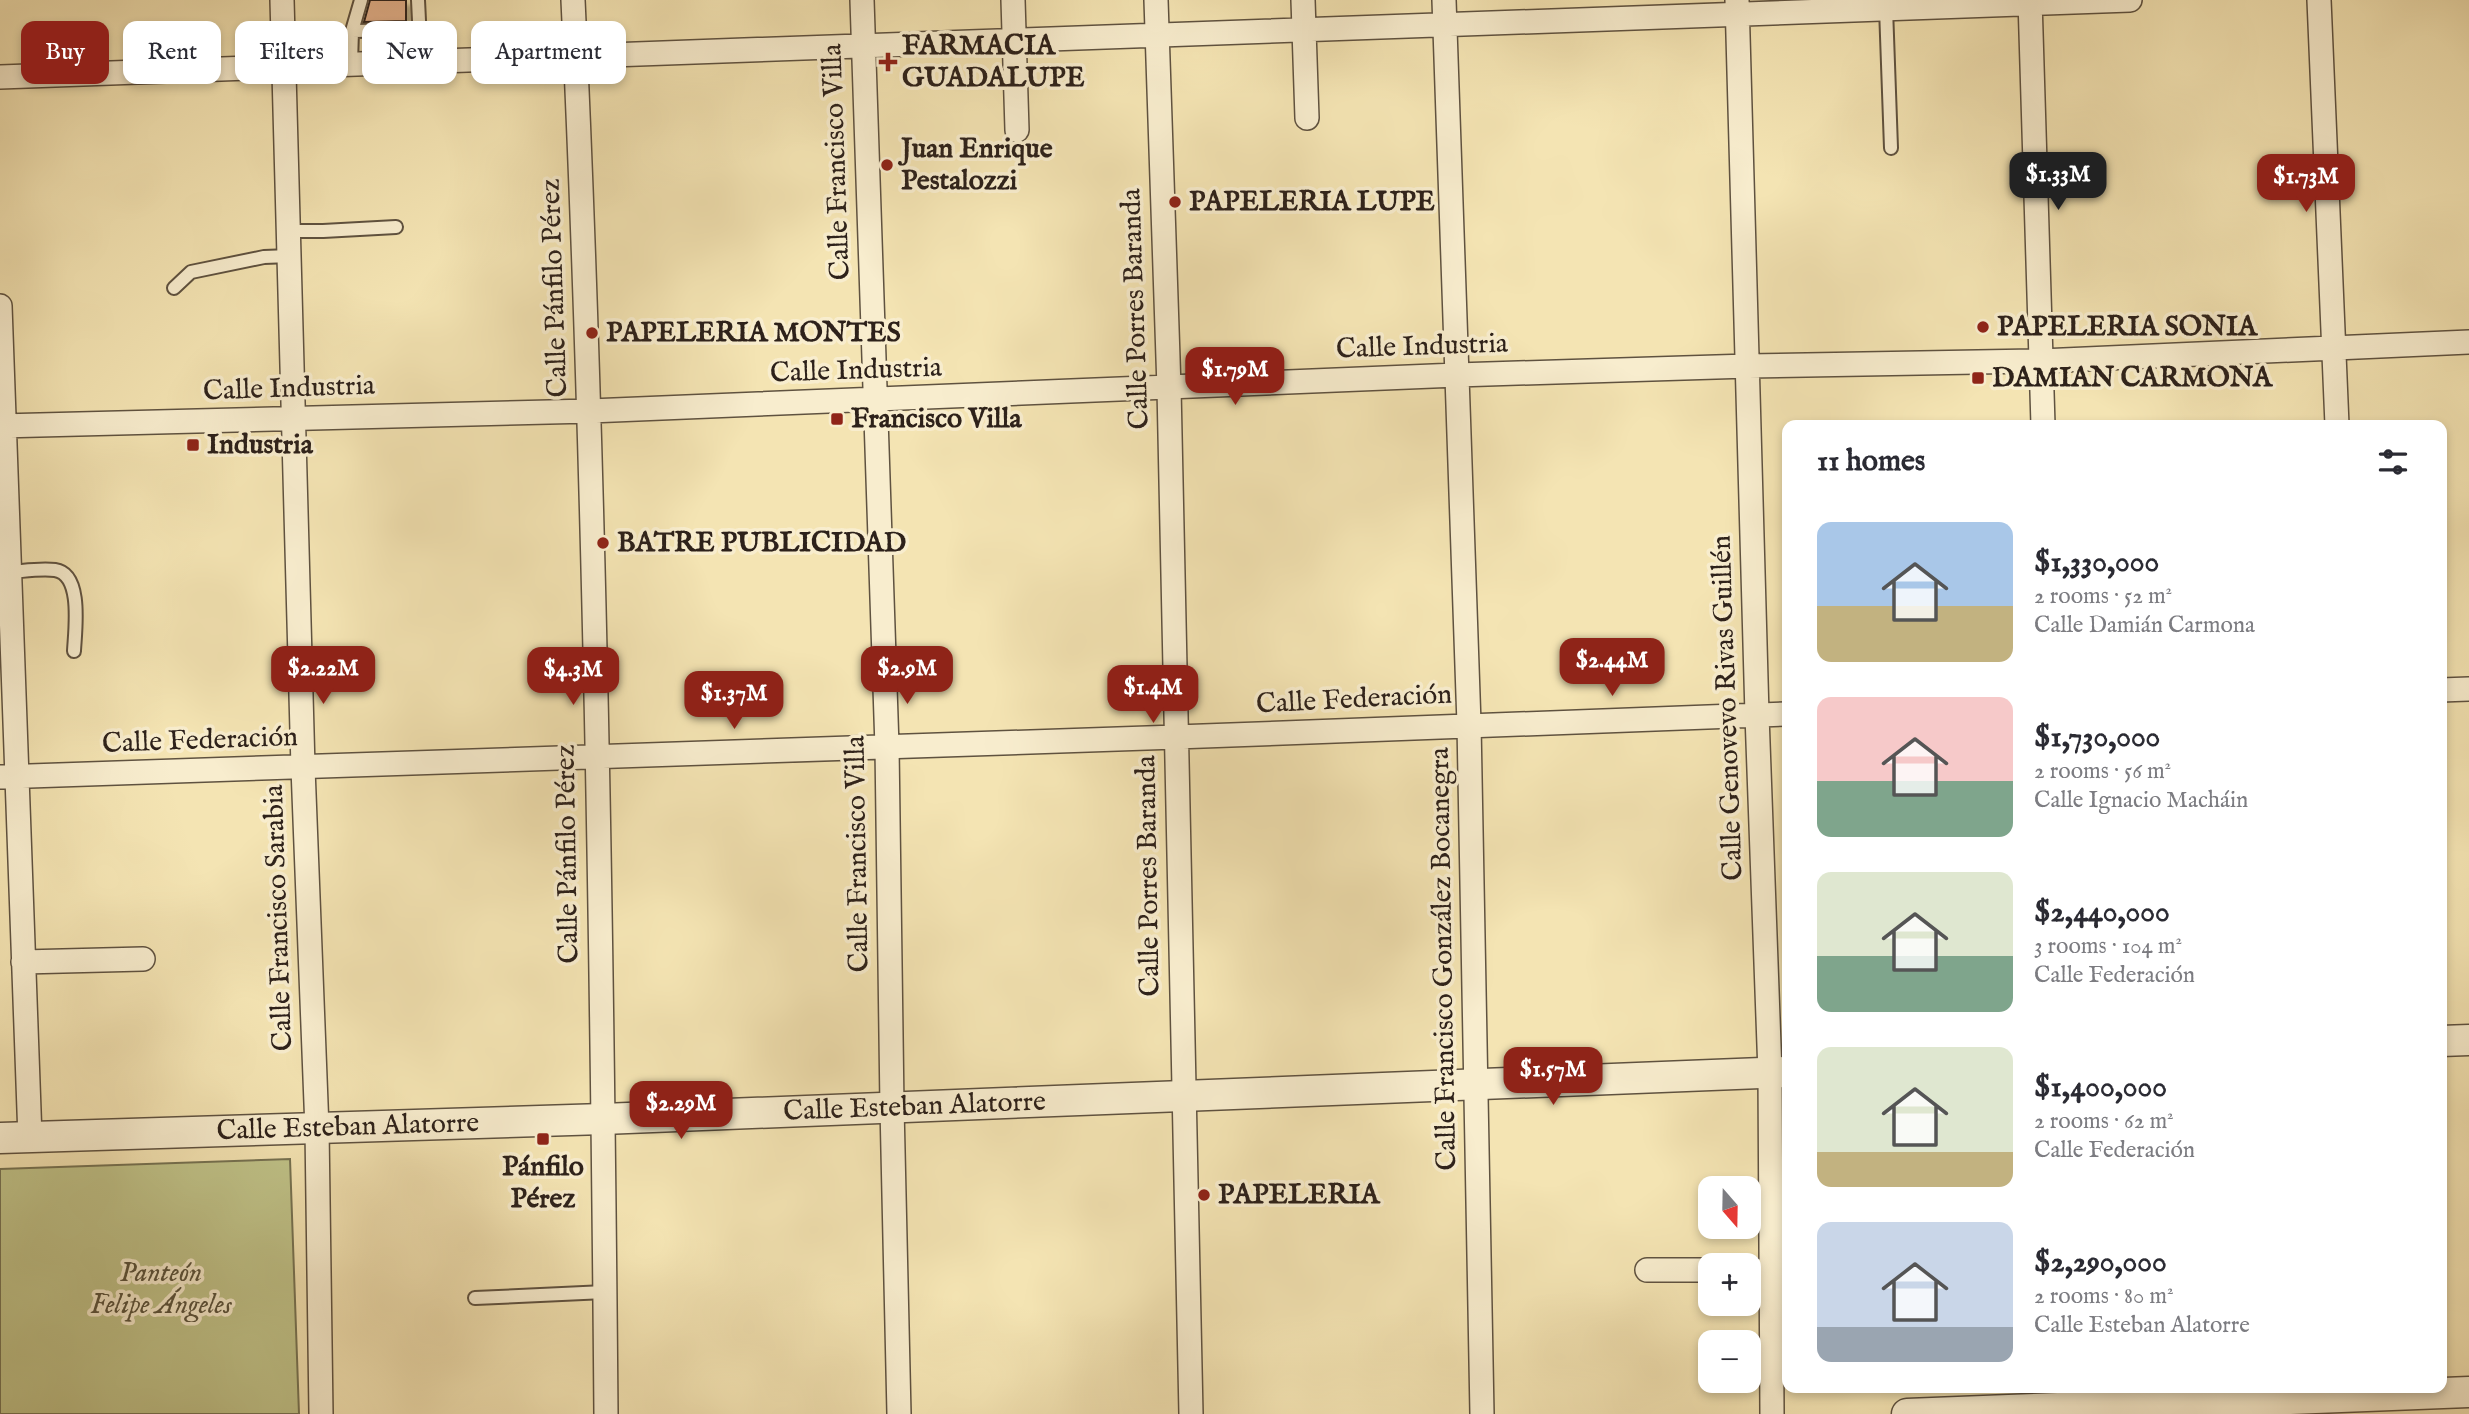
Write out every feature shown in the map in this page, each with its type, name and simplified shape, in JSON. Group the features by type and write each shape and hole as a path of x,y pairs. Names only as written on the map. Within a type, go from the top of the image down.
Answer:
{"street":[{"name":"Calle Francisco Sarabia","path":"282,0 283,21"},
{"name":"Calle Pánfilo Pérez","path":"573,0 574,21"},
{"name":"Calle Francisco Villa","path":"862,0 887,747 899,1414"},
{"path":"1013,0 1017,130"},
{"name":"Calle Porres Baranda","path":"1156,0 1169,388 1191,1414"},
{"path":"1303,0 1307,117"},
{"name":"Calle Francisco González Bocanegra","path":"1444,0 1469,724 1482,1414"},
{"path":"626,54 1445,25 1590,10 1886,8 2130,0"},
{"path":"2319,0 2337,420"},
{"path":"2030,2 2043,420"},
{"name":"Calle Genovevo Rivas Guillén","path":"1737,7 1756,715 1778,1072 1771,1271 1772,1414"},
{"path":"348,63 362,63"},
{"path":"0,77 235,69"},
{"name":"Calle Francisco Sarabia","path":"285,84 303,768 317,1129 321,1414"},
{"name":"Calle Pánfilo Pérez","path":"577,84 590,411 606,1414"},
{"path":"0,306 8,777 23,962 30,1138"},
{"name":"Calle Industria","path":"2,426 590,411 1457,375 2041,361 2469,342"},
{"name":"Calle Federación","path":"8,777 1782,714"},
{"path":"23,962 143,959"},
{"path":"2447,1041 2469,1040"},
{"name":"Calle Esteban Alatorre","path":"0,1138 603,1119 1778,1072"},
{"path":"1647,1270 1698,1270"},
{"path":"1761,1271 1771,1271"},
{"path":"1907,1414 2190,1395 2368,1399 2469,1392"}],"lane":[{"path":"351,63 352,30 361,0"},
{"path":"418,0 419,21"},
{"path":"1886,8 1891,148"},
{"path":"352,30 362,30"},
{"path":"289,231 396,227"},
{"path":"174,288 191,272 264,257 290,256"},
{"path":"6,558 56,569 65,574 75,592 74,651"},
{"path":"475,1298 605,1292"}],"green space":[{"name":"Panteón Felipe Ángeles","path":"290,1159 299,1414 0,1414 0,1169"}],"building":[{"path":"370,0 406,0 406,21 364,21"}],"place":[{"name":"FARMACIA GUADALUPE","path":"888,62"},
{"name":"Juan Enrique Pestalozzi","path":"887,165"},
{"name":"PAPELERIA LUPE","path":"1175,202"},
{"name":"PAPELERIA SONIA","path":"1983,327"},
{"name":"PAPELERIA MONTES","path":"592,333"},
{"name":"DAMIAN CARMONA","path":"1978,378"},
{"name":"Francisco Villa","path":"837,419"},
{"name":"Industria","path":"193,445"},
{"name":"BATRE PUBLICIDAD","path":"603,543"},
{"name":"Pánfilo Pérez","path":"543,1139"},
{"name":"PAPELERIA","path":"1204,1195"}]}
